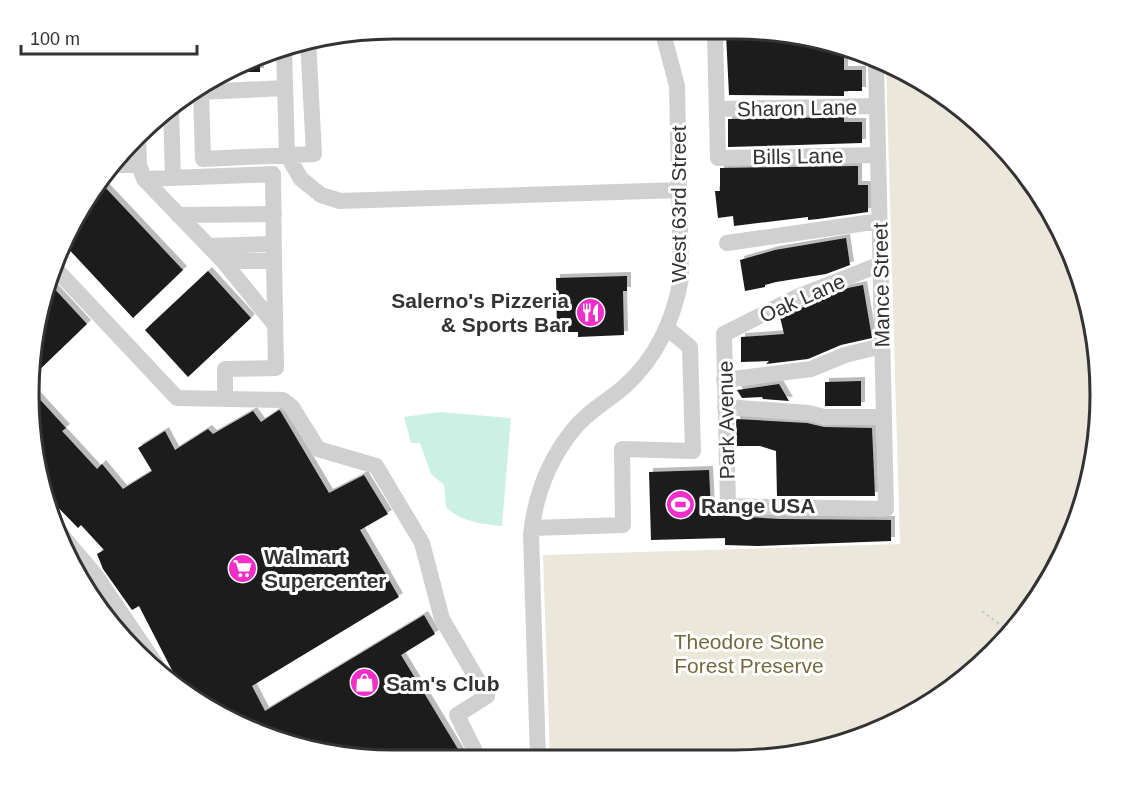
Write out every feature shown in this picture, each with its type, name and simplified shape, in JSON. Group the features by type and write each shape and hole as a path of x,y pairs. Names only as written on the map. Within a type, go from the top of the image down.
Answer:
{"street":[{"name":"West 63rd Street","path":"538,750 532,528 547,469 560,448 590,413 626,385 654,352 667,328 678,299 681,278 677,86 665,39"},
{"path":"716,39 717,110"},
{"path":"201,97 203,159 314,154 309,50"},
{"path":"284,57 287,155 301,179 321,195 340,201 680,190"},
{"name":"Mance Street","path":"876,68 886,509"},
{"path":"209,92 285,88"},
{"name":"Sharon Lane","path":"717,110 877,106"},
{"name":"Bills Lane","path":"717,110 718,158 878,155"},
{"path":"171,118 173,178"},
{"path":"139,147 141,172 178,215 223,261 275,326"},
{"path":"121,167 173,178 273,174 276,368 225,369 225,399"},
{"path":"178,215 274,214"},
{"path":"727,243 880,221"},
{"path":"208,246 274,244"},
{"path":"223,261 274,261"},
{"name":"Oak Lane","path":"724,334 797,297 880,264"},
{"path":"60,274 177,398 283,400 292,406 318,449 376,466 422,543 442,619 487,696 457,715 475,750"},
{"path":"532,528 623,525 622,449 693,451 690,347 680,336 667,328"},
{"name":"Park Avenue","path":"724,334 728,506 886,509"},
{"path":"724,380 811,369 845,356 882,346"},
{"path":"725,407 809,413 824,417 884,417"},
{"path":"76,553 96,576 144,647"}],"path":[{"path":"982,611 1003,628"}],"green space":[{"name":"Theodore Stone Forest Preserve","path":"886,73 951,112 1002,160 1017,178 1042,217 1063,258 1071,280 1087,348 1089,418 1078,487 1053,552 1017,611 969,662 932,690 871,723 827,738 758,749 550,750 543,555 900,544"}],"shaded area":[{"path":"440,412 511,418 502,526 465,519 446,507 444,485 431,474 420,443 411,443 404,417"}],"building":[{"path":"726,39 781,42 827,51 844,56 844,70 862,70 862,91 844,91 844,96 729,95"},
{"path":"260,65 260,72 245,72"},
{"path":"844,117 844,122 862,122 862,143 728,147 728,119"},
{"path":"858,166 858,185 868,185 868,212 734,226 733,216 718,218 715,191 720,191 720,168"},
{"path":"105,188 183,270 133,318 70,250"},
{"path":"846,238 850,265 826,274 776,282 745,291 740,260 775,250"},
{"path":"208,271 251,318 188,377 145,330"},
{"name":"Salerno's Pizzeria & Sports Bar","path":"627,276 627,291 623,291 624,335 578,337 578,332 557,332 556,278"},
{"path":"863,285 872,338 841,345 808,359 766,364 769,361 741,362 741,337 784,334 780,317 848,288"},
{"path":"55,289 87,324 40,369 46,325"},
{"path":"861,381 861,406 825,406 825,382"},
{"path":"779,384 789,401 763,399 762,397 742,398 737,390"},
{"name":"Walmart Supercenter","path":"39,399 66,428 62,431 97,469 102,464 123,489 152,471 138,448 165,431 175,450 208,429 213,434 253,411 261,422 279,410 329,493 364,475 388,514 360,530 399,597 252,686 265,711 424,615 435,634 401,655 459,750 371,749 325,743 258,723 217,702 174,673 139,606 132,610 103,569 97,554 104,550 81,525 78,528 57,507 51,487 42,441"},
{"path":"736,419 807,423 824,427 872,428 875,496 777,496 776,451 760,446 737,446"},
{"path":"709,470 711,511 719,511 728,516 781,519 891,520 891,541 758,546 725,545 725,538 651,540 649,472"}],"place":[{"name":"Salerno's Pizzeria & Sports Bar","path":"590,312"},
{"name":"Range USA","path":"680,505"},
{"name":"Walmart Supercenter","path":"243,568"},
{"name":"Sam's Club","path":"365,683"}]}
